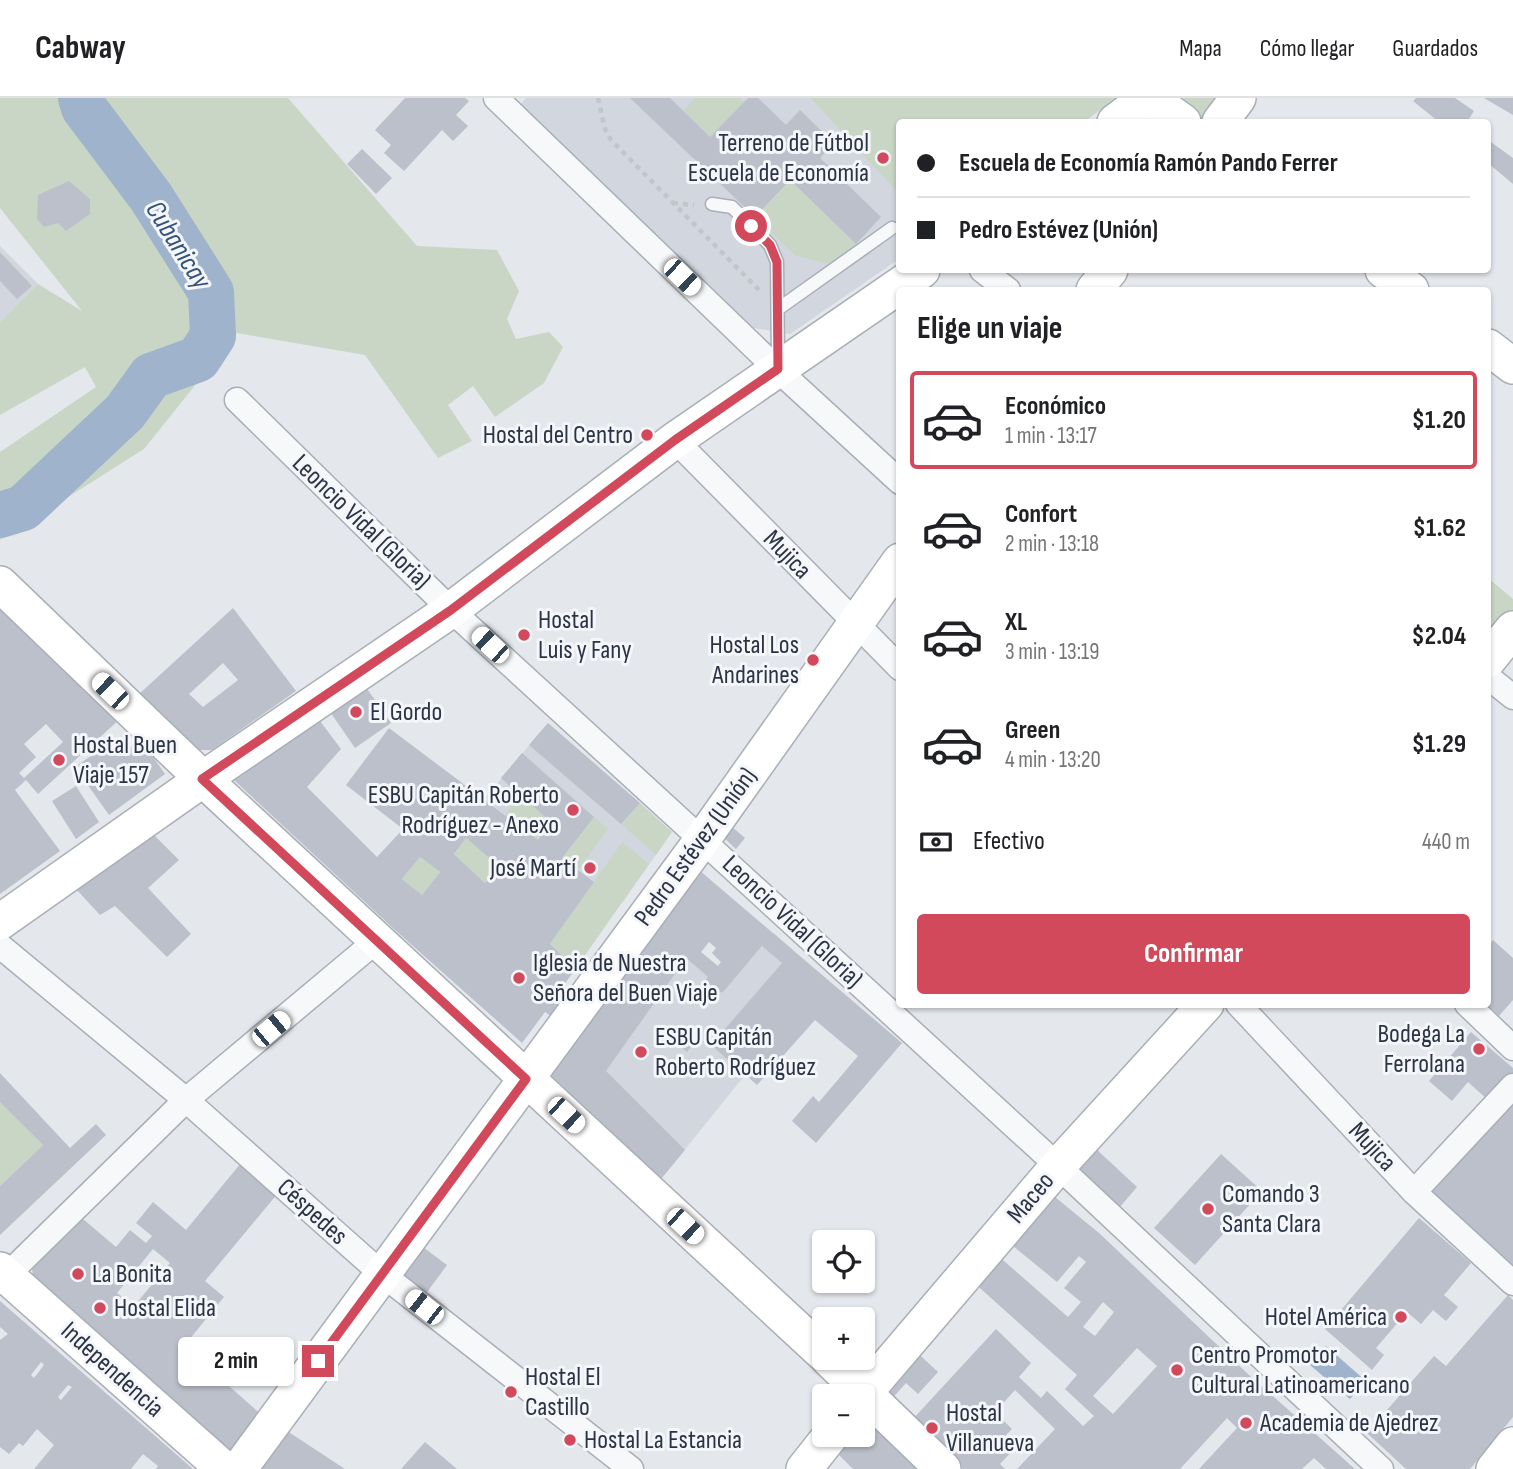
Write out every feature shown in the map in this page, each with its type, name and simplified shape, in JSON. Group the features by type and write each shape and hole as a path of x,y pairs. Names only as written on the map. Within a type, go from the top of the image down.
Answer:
{"street":[{"path":"496,98 896,478"},
{"path":"1119,119 1148,98 1179,119"},
{"path":"1222,119 1238,98"},
{"path":"897,287 918,273"},
{"path":"986,273 1004,287"},
{"path":"1096,287 1108,273"},
{"path":"1387,273 1407,287"},
{"path":"0,922 202,779 451,610 675,440 896,288"},
{"path":"1491,349 1513,366"},
{"name":"Leoncio Vidal (Gloria)","path":"237,400 451,610 1058,1166 1381,1469"},
{"name":"Mujica","path":"675,440 896,664"},
{"name":"Pedro Estévez (Unión)","path":"239,1469 702,840 896,567"},
{"path":"0,584 202,779 812,1343"},
{"path":"1491,656 1513,629"},
{"path":"1491,679 1513,697"},
{"path":"2,1276 186,1100 376,941"},
{"name":"Céspedes","path":"0,946 186,1100 382,1274 631,1469"},
{"name":"Maceo","path":"873,1384 1058,1166 1202,1008"},
{"name":"Mujica","path":"1242,1008 1414,1192 1513,1283"},
{"path":"1471,1008 1513,1048"},
{"path":"1414,1192 1513,1086"},
{"name":"Independencia","path":"2,1276 225,1469"},
{"path":"840,1370 854,1384"},
{"path":"875,1404 943,1469"},
{"path":"1494,1469 1513,1445"},
{"path":"804,1469 821,1447"}],"lane":[{"path":"712,204 732,207 770,245 777,262 778,369"},
{"path":"778,309 892,228"}],"path":[{"path":"598,98 605,130 611,140 778,309"}],"shaded area":[{"path":"526,98 810,98 896,191 896,261 790,334 748,327 520,105"},
{"path":"0,246 38,284 0,322"},
{"name":"ESBU Capitán Roberto Rodríguez - Anexo","path":"548,723 672,832 622,903 484,799"},
{"name":"ESBU Capitán Roberto Rodríguez","path":"650,928 708,977 721,962 737,975 774,933 793,950 712,1045 745,1075 661,1179 547,1073"}],"green space":[{"path":"0,98 288,98 417,246 497,250 519,291 507,319 516,339 549,332 563,347 544,383 495,417 473,386 448,405 472,441 438,458 365,355 237,333 144,449 0,540 0,452 96,387 85,367 0,415 0,322 38,284 82,311 0,208"},
{"path":"695,98 739,98 744,102 710,137 683,111"},
{"name":"Terreno de Fútbol Escuela de Economía","path":"810,98 1116,98 1088,119 896,119 896,191"},
{"path":"1185,98 1224,98 1208,119 1198,119 1178,103"},
{"path":"790,180 856,244 830,264 796,256 755,217"},
{"path":"1491,581 1513,599 1513,612 1491,638"},
{"path":"521,795 551,822 538,840 505,815"},
{"path":"640,803 672,832 656,855 621,824"},
{"path":"594,817 608,829 578,870 562,858"},
{"path":"466,838 499,867 485,883 454,854"},
{"path":"622,842 649,864 576,968 550,944"},
{"path":"420,857 440,872 422,895 402,879"},
{"path":"0,1103 43,1145 0,1186"}],"water":[{"path":"1326,1346 1366,1381 1350,1399 1310,1365"}],"building":[{"path":"405,98 465,98 469,101 456,115 468,126 453,141 442,130 404,171 384,153 391,145 375,130"},
{"path":"630,98 670,98 710,137 748,98 758,98 786,125 800,110 834,143 820,158 881,217 856,244 790,180 755,217"},
{"path":"1416,98 1455,98 1474,111 1469,119 1435,119 1413,101"},
{"path":"1484,98 1513,98 1513,115"},
{"path":"1491,142 1513,158 1513,184 1491,166"},
{"path":"362,149 392,178 376,194 347,164"},
{"path":"69,181 90,199 90,214 66,231 58,223 44,227 37,219 38,195"},
{"path":"0,252 32,286 17,299 0,281"},
{"path":"0,602 122,717 38,794 26,780 15,790 60,851 0,894","holes":["46,724 63,742 24,778 19,773 36,757 24,744"]},
{"path":"233,608 296,691 212,750 192,750 138,695","holes":["223,663 238,680 203,707 189,694"]},
{"name":"El Gordo","path":"358,676 391,723 355,748 322,700"},
{"path":"311,709 341,749 307,787 377,857 403,829 346,785 389,728 538,840 551,822 501,778 522,753 594,817 562,858 594,882 550,944 576,968 554,999 568,1009 559,1022 545,1012 522,1043 395,930 221,768","holes":["466,838 499,867 485,883 454,854","420,857 440,872 422,895 402,879"]},
{"path":"548,723 640,803 621,824 529,745"},
{"path":"117,738 126,750 141,740 165,774 109,815 75,767"},
{"path":"76,786 99,822 76,839 52,801"},
{"path":"143,824 179,860 148,888 191,934 167,957 115,906 100,915 65,877"},
{"path":"731,826 745,838 736,849 722,836"},
{"path":"699,870 902,1043 816,1143 792,1121 813,1096 819,1102 858,1056 815,1020 757,1085 711,1045 782,963 762,946 723,992 717,993 704,982 708,977 686,958 606,1071 685,1150 661,1179 547,1073","holes":["709,942 716,948 712,953 721,962 718,966 701,952"]},
{"path":"1493,940 1513,958 1513,1000 1499,1016 1490,1008"},
{"path":"1471,1032 1513,1068 1513,1073 1489,1101 1468,1082 1452,1101 1429,1081"},
{"path":"686,1040 692,1045 687,1052 680,1046"},
{"path":"0,1073 70,1148 96,1124 106,1135 0,1235 0,1186 43,1145 0,1102"},
{"path":"1513,1097 1513,1271 1427,1191"},
{"path":"1094,1147 1137,1187 1119,1208 1082,1174 1080,1161"},
{"name":"Comando 3 Santa Clara","path":"1221,1154 1262,1191 1195,1265 1154,1228"},
{"path":"241,1163 278,1193 205,1281 224,1297 184,1346 264,1417 234,1457 33,1278 32,1269 83,1219 116,1247 130,1230 146,1243 152,1236 136,1223 153,1202 186,1230","holes":["153,1249 170,1263 134,1306 117,1293"]},
{"path":"1055,1197 1099,1233 1248,1374 1355,1469 1326,1469 1314,1458 1302,1469 1199,1469 1237,1428 1227,1418 1180,1469 1017,1469 1055,1429 1015,1390 995,1412 1012,1429 1005,1436 1016,1447 1000,1464 1005,1469 963,1469 912,1420 996,1329 1031,1363 1019,1377 1041,1398 1047,1391 1083,1426 1094,1416 1065,1389 1077,1375 972,1281 996,1254 1068,1317 1081,1302 1064,1288 1086,1262 1079,1256 1057,1282 1007,1241 1045,1199","holes":["1103,1302 1114,1312 1095,1336 1083,1327","1137,1348 1157,1366 1113,1414 1093,1396"]},
{"path":"1419,1218 1471,1263 1444,1295 1458,1307 1446,1321 1433,1310 1421,1324 1407,1312 1376,1348 1384,1355 1372,1370 1325,1329"},
{"path":"419,1244 447,1265 425,1295 397,1274"},
{"path":"1508,1295 1513,1300 1513,1417 1470,1469 1406,1469 1367,1433 1434,1356 1446,1366"},
{"path":"0,1301 193,1469 156,1469 158,1466 143,1454 131,1469 34,1469 54,1445 37,1429 23,1446 19,1443 9,1454 0,1447 0,1340 8,1334 0,1327","holes":["41,1362 44,1365 34,1378 31,1375","68,1385 72,1387 61,1400 58,1397"]},
{"path":"910,1346 938,1372 918,1394 906,1383 889,1402 875,1389 875,1385"},
{"path":"875,1427 919,1469 853,1469 831,1447 875,1447"},
{"path":"284,1429 345,1469 258,1469"},
{"path":"425,1442 457,1469 401,1469"}],"waterway":[{"name":"Cubanicay","path":"0,515 23,508 125,412 151,376 198,359 213,336 211,292 151,197 84,108 81,98"}],"place":[{"name":"Terreno de Fútbol Escuela de Economía","path":"883,158"},
{"name":"Hostal del Centro","path":"647,435"},
{"name":"Hostal Luis y Fany","path":"524,635"},
{"name":"Hostal Los Andarines","path":"813,660"},
{"name":"El Gordo","path":"356,712"},
{"name":"Hostal Buen Viaje 157","path":"59,760"},
{"name":"ESBU Capitán Roberto Rodríguez - Anexo","path":"573,810"},
{"name":"José Martí","path":"590,868"},
{"name":"Iglesia de Nuestra Señora del Buen Viaje","path":"519,978"},
{"name":"Bodega La Ferrolana","path":"1479,1049"},
{"name":"ESBU Capitán Roberto Rodríguez","path":"641,1052"},
{"name":"Comando 3 Santa Clara","path":"1208,1209"},
{"name":"La Bonita","path":"78,1274"},
{"name":"Hostal Elida","path":"100,1308"},
{"name":"Hotel América","path":"1401,1317"},
{"name":"Centro Promotor Cultural Latinoamericano","path":"1177,1370"},
{"name":"Hostal El Castillo","path":"511,1392"},
{"name":"Academia de Ajedrez","path":"1246,1423"},
{"name":"Hostal Villanueva","path":"932,1428"},
{"name":"Hostal La Estancia","path":"570,1440"}],"route":[{"path":"318,1361 526,1079 202,779 451,610 675,440 778,369 777,262 770,245 751,226"}]}
